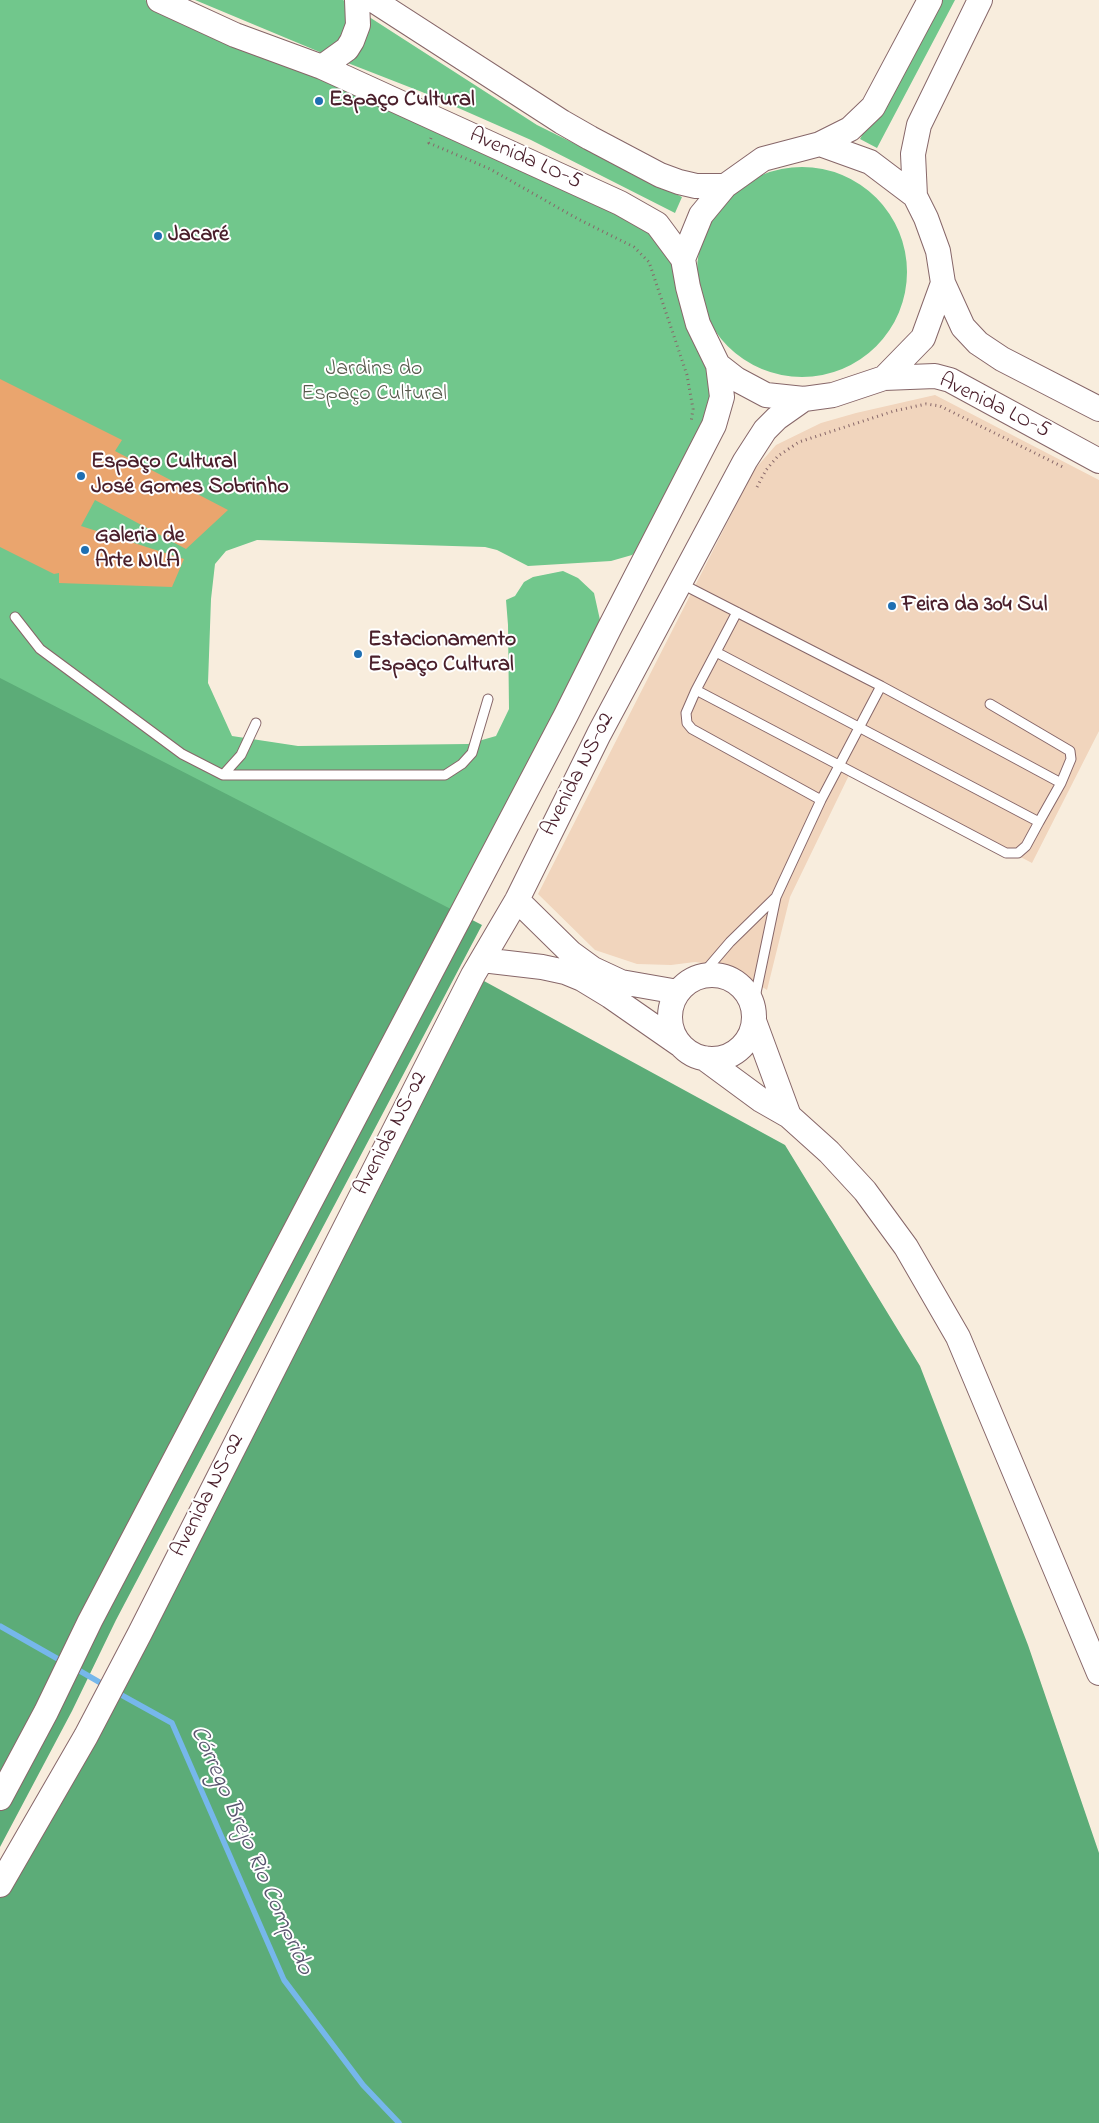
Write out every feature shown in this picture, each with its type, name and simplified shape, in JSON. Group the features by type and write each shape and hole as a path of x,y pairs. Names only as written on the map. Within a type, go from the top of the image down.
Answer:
{"street":[{"name":"Avenida LO-5","path":"159,0 235,35 322,67 438,122 550,170 634,211 657,224 684,259"},
{"path":"322,67 347,49 352,41 358,25 357,0"},
{"name":"Avenida LO-5","path":"373,0 562,122 660,175 696,186 725,186"},
{"path":"930,0 873,108 850,129 820,144 763,159 725,186 701,215 684,259 688,287 698,324 718,365 736,379 766,395 804,400 833,395 884,378 923,338 943,283 938,251 926,218 915,196 913,154 918,125 980,0"},
{"path":"820,144 870,162 915,196"},
{"name":"Avenida LO-5","path":"943,283 963,327 978,343 1002,359 1099,409"},
{"name":"Avenida NS-02","path":"0,1798 46,1712 90,1621 557,733 714,426 722,397 718,365"},
{"name":"Avenida LO-5","path":"884,378 935,376 950,380 1089,456"},
{"name":"Avenida NS-02","path":"0,1885 86,1736 140,1633 482,960 517,900 599,734 745,461 765,430 777,418 804,400"},
{"path":"517,900 570,953 593,969 621,982 678,992"},
{"path":"482,960 542,967 565,972 582,979 610,996 690,1053 704,1058 761,1100 789,1116 829,1152 865,1191 906,1247 958,1336 1099,1673"},
{"path":"679,1044 670,1023 670,1012 678,992 688,982 700,977 714,975 727,978 739,985 747,995 789,1116"},
{"path":"704,1058 722,1058 737,1050 749,1037 753,1014"}],"lane":[{"path":"679,583 881,686 1061,783"},
{"path":"737,612 696,690 686,713 686,723 692,729 821,800"},
{"path":"15,617 40,649 182,754 223,775 445,775 462,764 472,753 488,699"},
{"path":"716,652 1039,822"},
{"path":"753,1014 776,897 821,800 881,686"},
{"path":"696,690 1006,853 1018,853 1026,846 1072,759 1070,751 990,704"},
{"path":"223,775 241,754 256,723"},
{"path":"700,977 730,942 776,897"}],"path":[{"path":"438,122 428,143 490,169 634,247 649,262 687,376 693,409 691,428"},
{"path":"757,488 766,470 778,456 799,442 894,411 926,404 940,406 1070,471 1089,456"}],"shaded area":[{"name":"Feira da 304 Sul","path":"935,395 1099,480 1099,731 1032,863 852,769 790,897 767,990 732,967 695,962 671,965 637,964 595,950 538,894 754,470 776,445 821,423"}],"green space":[{"name":"Jardins do Espaço Cultural","path":"0,0 145,0 654,227 678,262 717,395 653,536 632,555 611,561 528,566 497,550 485,547 257,540 226,551 215,564 211,599 208,683 232,736 298,746 468,744 496,736 509,709 506,600 515,596 524,582 533,577 563,571 578,578 594,593 602,629 449,923 0,692"},
{"path":"195,0 343,0 349,4 344,33 336,44 322,53"},
{"path":"936,0 955,0 877,148 860,139"},
{"path":"363,13 537,125 682,197 675,213 531,140 422,92 340,60"},
{"path":"792,167 812,167 833,171 852,179 877,197 890,213 903,241 907,272 903,303 890,331 877,347 861,360 833,373 812,377 792,377 771,373 752,365 727,347 714,331 701,303 697,282 697,262 701,241 709,222 727,197 743,184 771,171"},
{"path":"0,678 482,925 116,1620 72,1711 0,1847"},
{"path":"473,975 785,1145 920,1366 1028,1645 1099,1853 1099,2123 0,2123 0,1885"}],"building":[{"name":"Espaço Cultural José Gomes Sobrinho","path":"0,379 122,440 115,451 228,510 186,549 95,500 81,526 184,559 172,587 59,583 59,573 54,574 0,547"}],"waterway":[{"name":"Córrego Brejo Rio Comprido","path":"0,1626 65,1663"},
{"name":"Córrego Brejo Rio Comprido","path":"73,1667 106,1686"},
{"name":"Córrego Brejo Rio Comprido","path":"116,1692 172,1723 284,1980 363,2085 399,2123"}],"place":[{"name":"Espaço Cultural","path":"319,101"},
{"name":"Jacaré","path":"158,236"},
{"name":"Espaço Cultural José Gomes Sobrinho","path":"81,476"},
{"name":"Galeria de Arte NILA","path":"85,550"},
{"name":"Feira da 304 Sul","path":"892,606"},
{"name":"Estacionamento Espaço Cultural","path":"358,654"}]}
